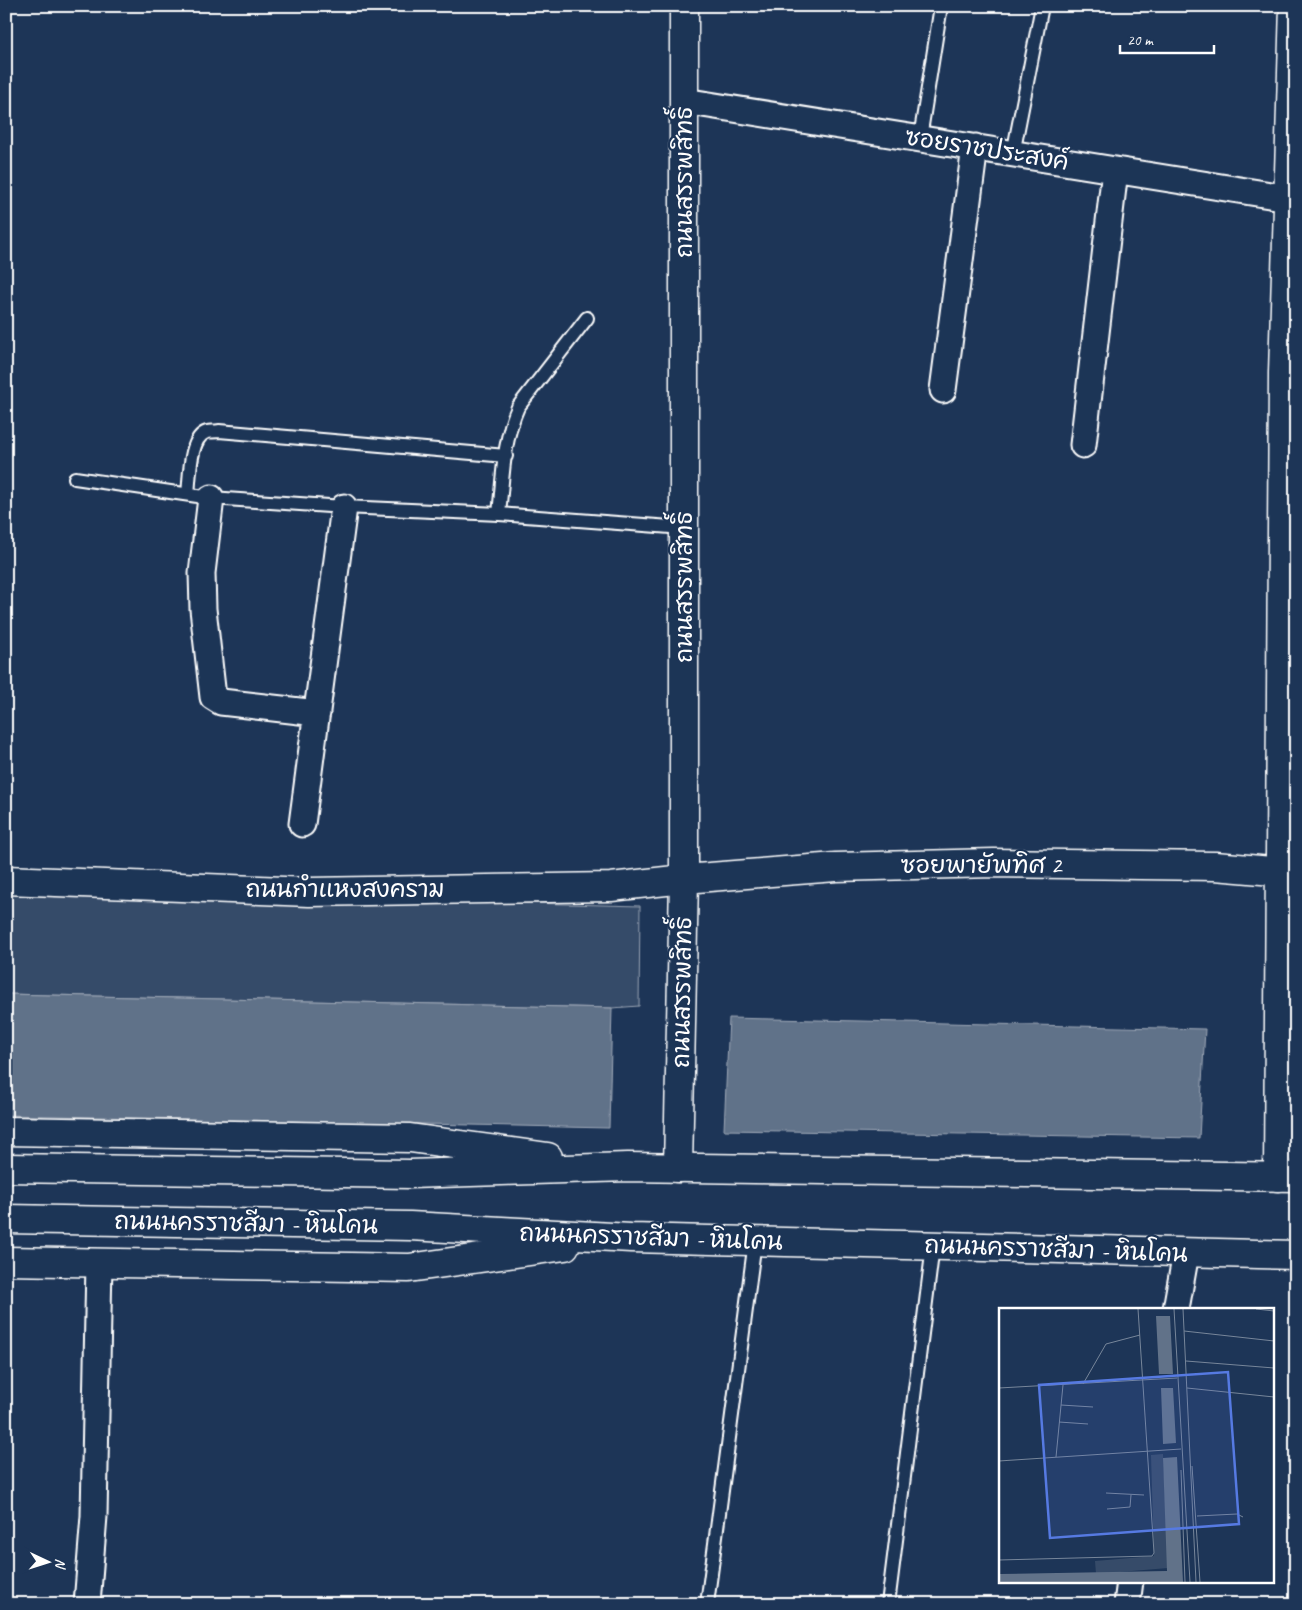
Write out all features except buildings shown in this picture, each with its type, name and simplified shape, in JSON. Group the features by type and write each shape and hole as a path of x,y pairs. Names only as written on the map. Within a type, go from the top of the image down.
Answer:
{"main road":[{"name":"ถนนสรรพสิทธิ์","path":"678,1168 684,879 684,6"},
{"path":"6,1168 410,1174 628,1167 1287,1177 1289,198 1294,6"},
{"name":"ซอยพายัพทิศ 2","path":"684,879 836,867 994,864 1215,866 1287,873"},
{"name":"ถนนกำแหงสงคราม","path":"6,880 309,892 611,887 684,879"},
{"path":"6,1131 410,1138 628,1167"},
{"name":"ถนนนครราชสีมา - หินโคน","path":"6,1219 410,1226 631,1238 1296,1255"},
{"path":"6,1261 409,1268 631,1238"}],"street":[{"name":"ซอยราชประสงค์","path":"684,101 1289,198"},
{"path":"943,390 975,148"},
{"path":"1083,445 1115,170"},
{"path":"199,496 203,609 213,697 221,702 317,713"},
{"path":"302,824 344,507"},
{"path":"1176,1308 1186,1253"},
{"path":"87,1604 94,1516 99,1262"},
{"path":"1127,1604 1130,1582"}],"lane":[{"path":"920,138 941,6"},
{"path":"1012,154 1042,6"},
{"path":"499,514 511,422 518,407 587,318"},
{"path":"199,496 193,448 198,438 206,432 506,456"},
{"path":"75,478 199,496 344,507 499,514 684,528"},
{"path":"707,1604 755,1241"},
{"path":"888,1604 933,1246"}],"shaded area":[{"path":"6,889 640,906 639,1006 612,1008 6,994"},
{"path":"6,994 612,1008 609,1128 6,1115"},
{"path":"729,1018 1205,1029 1199,1138 724,1130"}]}
